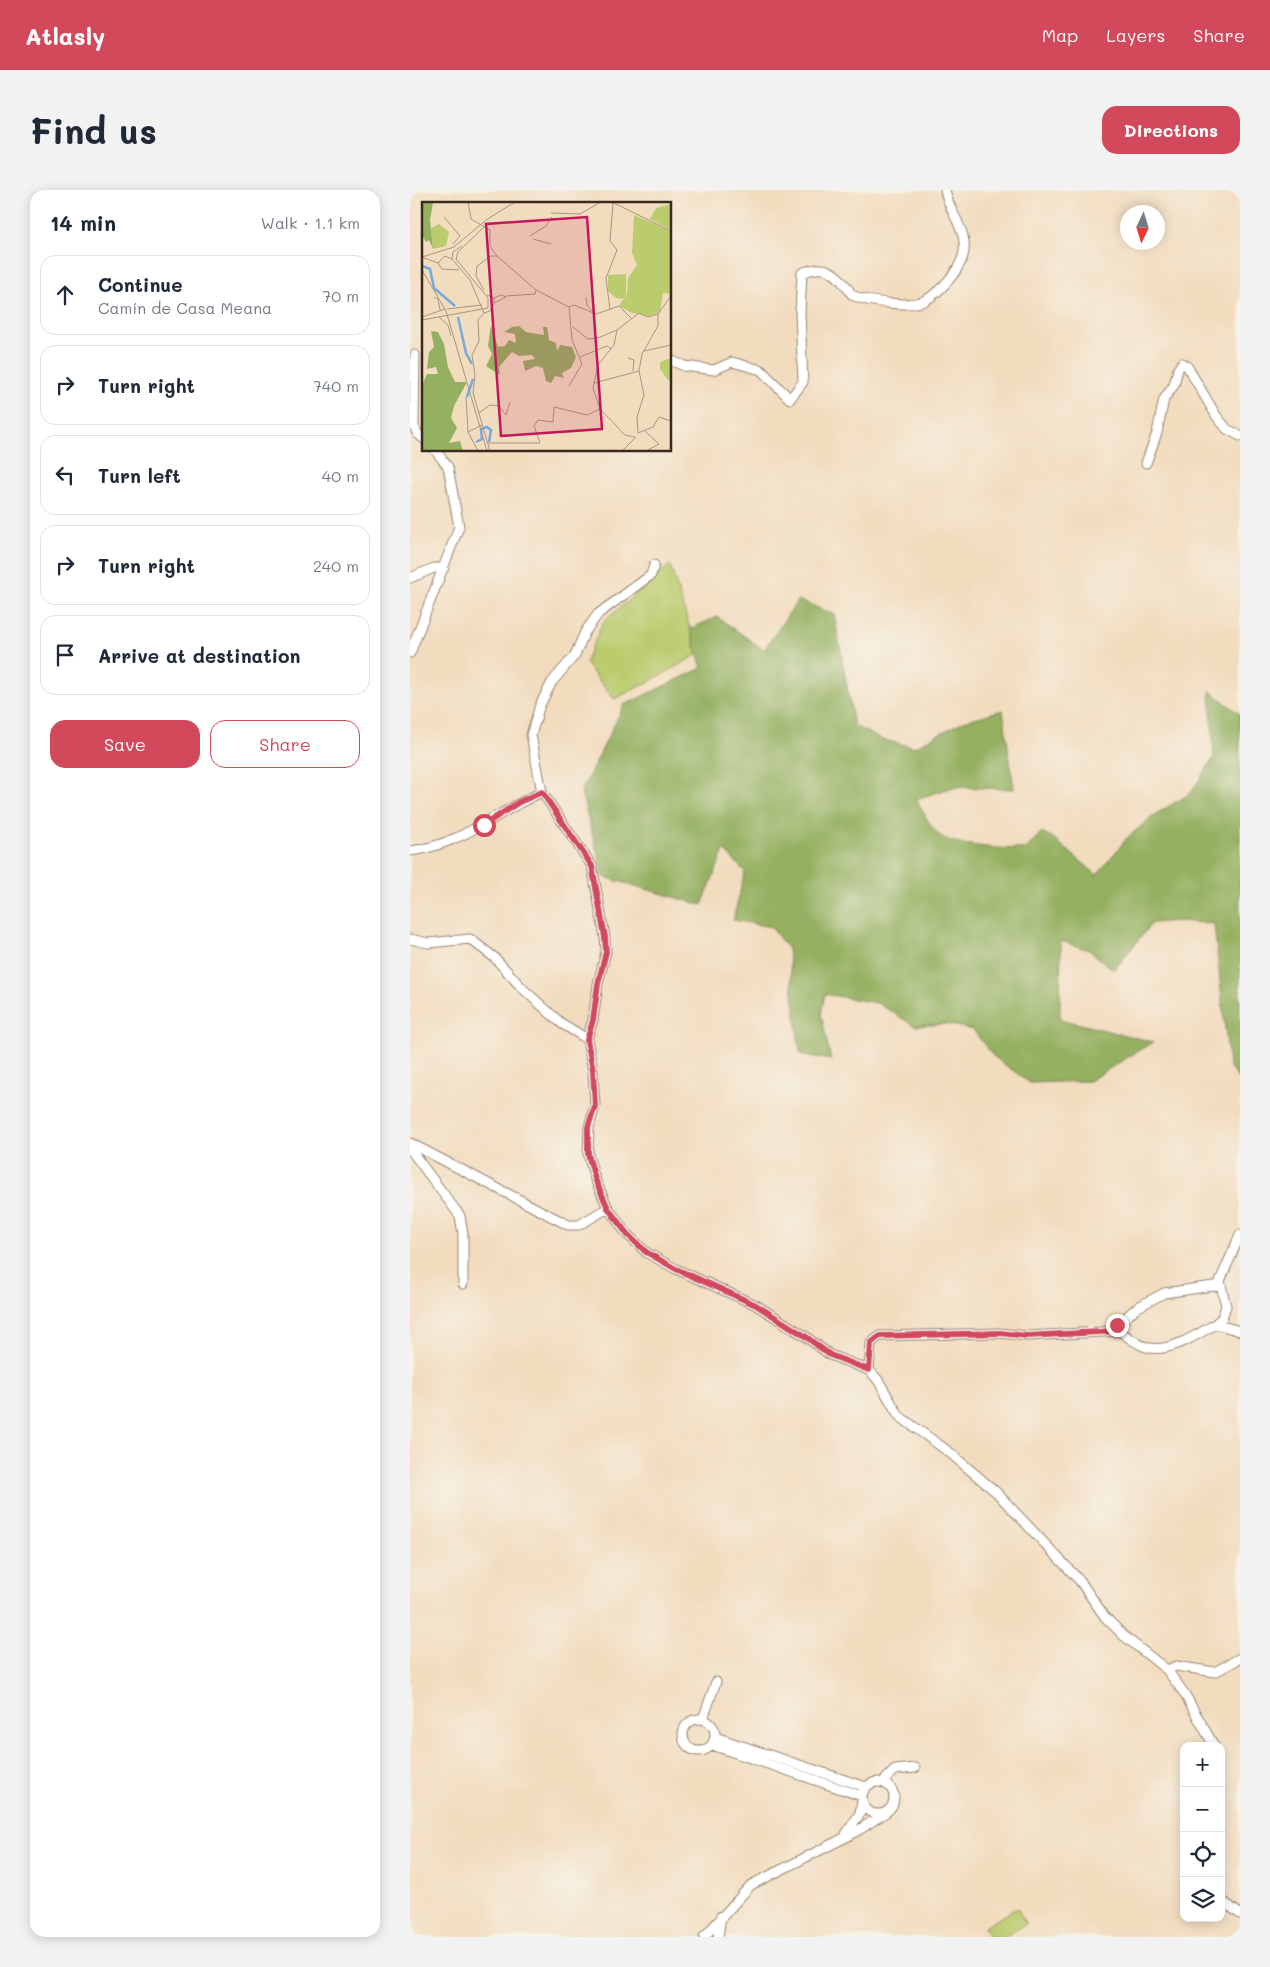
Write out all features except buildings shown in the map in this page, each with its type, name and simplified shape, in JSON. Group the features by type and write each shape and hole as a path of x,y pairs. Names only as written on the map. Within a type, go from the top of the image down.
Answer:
{"street":[{"path":"671,360 684,366 714,370 732,362 761,370 790,399 803,382 800,313 802,273 816,267 824,268 834,272 852,295 872,300 893,304 925,300 948,282 963,255 963,238 957,218 946,199 945,190"},
{"path":"410,346 419,354 414,426 416,433 422,438"},
{"path":"1146,463 1157,432 1164,399 1174,385 1178,369 1182,363 1196,380 1222,424 1233,434 1240,436"},
{"path":"410,653 459,528 448,467 436,451"},
{"path":"654,565 651,575 598,614 585,632 575,655 552,682 540,705 531,736 542,792 592,866 602,918 606,952 598,984 593,1020 587,1040 593,1071 595,1106 588,1127 588,1154 595,1179 608,1208 627,1234 646,1252 676,1269 756,1305 805,1336 830,1355 869,1370 878,1380 899,1416 949,1452 996,1492 1080,1581 1105,1617 1124,1636 1166,1670 1184,1693 1212,1742"},
{"path":"410,578 434,568 444,568"},
{"path":"410,851 442,843 484,825 519,802 542,792"},
{"path":"410,939 428,943 470,939 495,958 522,988 561,1023 587,1040"},
{"path":"410,1143 568,1225 579,1225 608,1208"},
{"path":"410,1149 460,1216 463,1234 463,1284"},
{"path":"869,1370 871,1343 880,1336 1000,1333 1027,1336 1118,1331 1146,1347 1160,1348 1195,1336 1222,1318 1226,1306 1220,1281 1240,1235"},
{"path":"1118,1331 1117,1325 1138,1307 1164,1294 1213,1286 1221,1288"},
{"path":"1215,1324 1240,1331"},
{"path":"1166,1670 1176,1666 1215,1672 1240,1658"},
{"path":"703,1720 716,1682"},
{"path":"698,1719 703,1720 712,1725 714,1741 704,1751 689,1749 683,1739 684,1728 687,1723 698,1719"},
{"path":"714,1741 863,1795 869,1811 878,1814 885,1813"},
{"path":"883,1782 895,1770 915,1768"},
{"path":"704,1937 751,1885 844,1836 885,1813 892,1807 895,1797 892,1788 883,1782 872,1782 863,1795 860,1813 854,1826 844,1836"},
{"path":"1225,1903 1240,1914"},
{"path":"718,1937 721,1916"}],"green space":[{"path":"670,565 698,654 614,699 585,663 603,622"},
{"path":"798,600 834,614 854,726 883,740 914,747 964,721 1003,710 1014,789 954,787 916,799 937,833 943,838 953,841 979,846 1026,849 1042,832 1053,838 1097,875 1127,838 1156,814 1191,793 1214,757 1210,691 1240,714 1240,1081 1229,1066 1214,924 1182,921 1152,923 1114,970 1089,950 1061,941 1060,1019 1153,1042 1089,1081 1030,1083 993,1056 973,1030 947,1024 915,1026 877,1003 825,994 821,1014 831,1060 800,1054 788,949 771,927 733,920 745,872 724,850 702,905 604,877 581,792 624,705 702,668 690,629 717,617 764,650"},
{"path":"1017,1908 1026,1924 1004,1937 990,1937 984,1927"}],"route":[{"path":"484,825 519,802 542,792 592,866 606,952 598,984 593,1020 587,1040 593,1071 595,1106 588,1127 588,1154 595,1179 608,1208 627,1234 646,1252 676,1269 756,1305 805,1336 830,1355 869,1370 871,1343 880,1336 1000,1333 1027,1336 1088,1334 1118,1331 1117,1325"}]}
